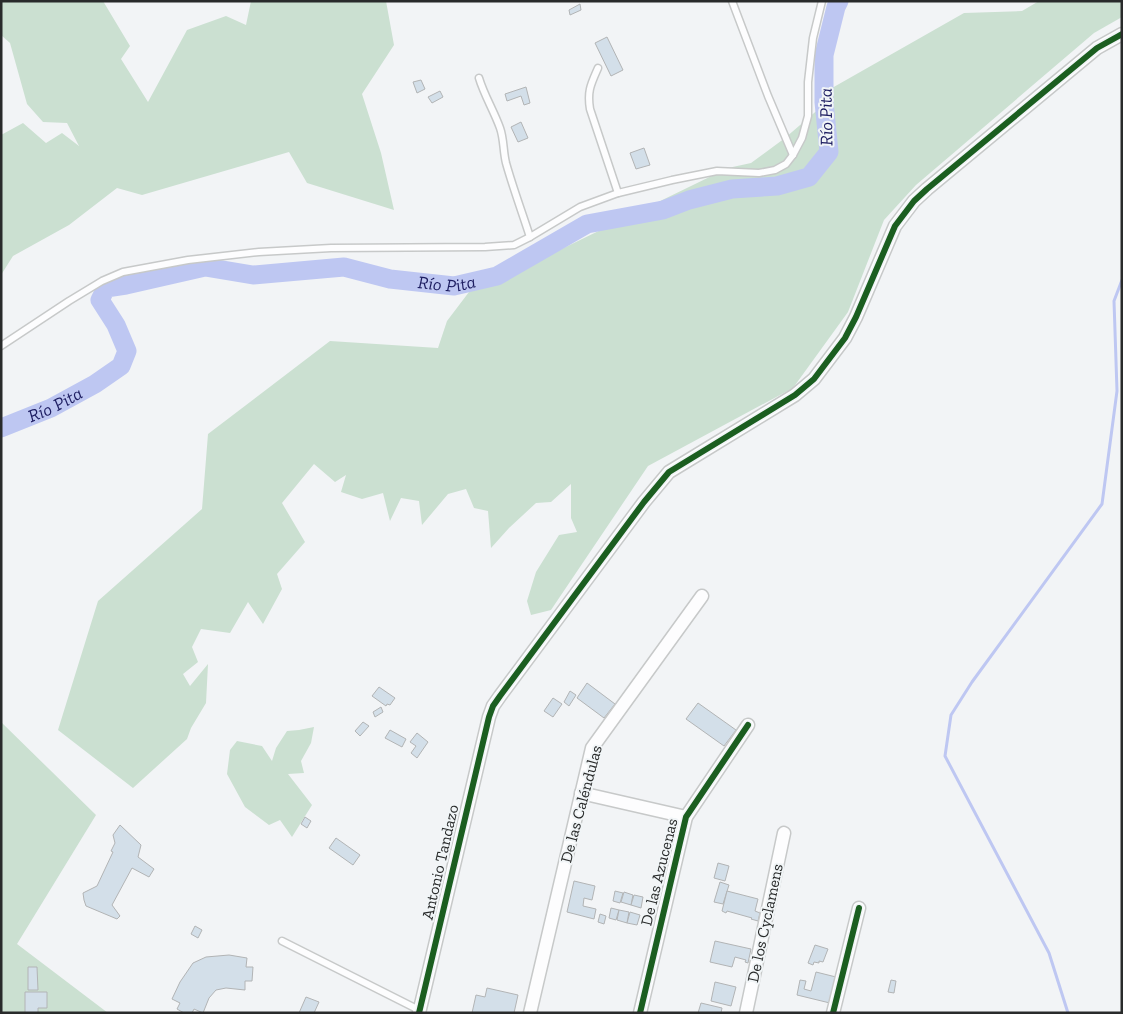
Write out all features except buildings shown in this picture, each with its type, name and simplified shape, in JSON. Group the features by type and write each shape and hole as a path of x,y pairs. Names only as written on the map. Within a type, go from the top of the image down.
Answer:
{"street":[{"name":"Antonio Tandazo","path":"419,1011 489,717 493,706 500,696 644,502 669,472 794,395 814,379 845,338 895,226 914,201 1097,48 1122,34"},
{"name":"De las Caléndulas","path":"530,1013 594,745 702,596"},
{"name":"De las Azucenas","path":"640,1013 686,817 748,725"},
{"path":"581,794 686,817"},
{"name":"De los Cyclamens","path":"746,1013 784,833"},
{"path":"833,1013 859,908"}],"lane":[{"path":"732,1 768,96 793,155"},
{"path":"1,346 102,281 123,272 188,260 258,252 330,248 485,247 514,245 580,208 618,193 717,171 759,173 775,170 786,164 802,138 808,116 808,82 813,38 822,1"},
{"path":"598,68 588,97 590,109 618,193"},
{"path":"478,78 500,129 510,176 530,237"},
{"path":"282,941 419,1011"}],"green space":[{"path":"1,1 103,1 130,46 121,59 148,102 187,30 226,16 246,25 251,1 386,1 394,45 362,94 381,153 394,210 307,183 289,152 142,195 117,188 69,225 13,256 1,275 1,135 23,123 46,143 62,133 79,146 67,123 43,122 27,104 10,43 1,35"},
{"path":"1039,1 1122,1 1122,17 1094,33 916,185 884,220 848,312 793,388 648,466 551,610 531,615 527,601 536,572 559,535 577,532 571,518 571,484 551,502 536,503 491,548 488,511 474,508 466,489 448,494 422,525 419,501 401,498 390,521 383,493 362,499 341,492 346,475 335,482 314,464 282,503 305,542 277,574 282,589 263,624 248,602 230,633 201,629 192,647 198,662 183,674 190,686 208,664 206,703 191,728 187,739 133,788 58,730 98,601 202,509 208,434 330,341 438,348 447,321 469,292 502,278 728,168 751,163 785,138 821,107 832,88 964,13 1022,11"},
{"path":"1,722 96,815 17,944 108,1013 1,1013"},
{"path":"314,727 311,743 301,761 304,773 288,774 312,805 292,837 280,820 269,825 245,807 227,774 230,750 237,741 262,746 272,761 276,748 287,731"}],"waterway":[{"name":"Río Pita","path":"1,428 51,408 95,384 121,366 127,351 116,325 100,300 106,288 205,267 253,275 344,267 390,279 454,286 497,276 587,224 663,210 689,200 732,189 777,186 809,177 829,152 824,102 824,55 839,1"},
{"path":"1068,1013 1049,953 945,756 951,715 972,682 1102,504 1117,391 1114,301 1122,280"}],"cycle path":[{"path":"419,1013 489,717 493,706 500,696 644,502 669,472 795,395 814,379 845,338 895,226 914,201 1097,48 1122,34"},
{"path":"640,1013 686,817 748,725"},
{"path":"833,1013 859,908"}]}
